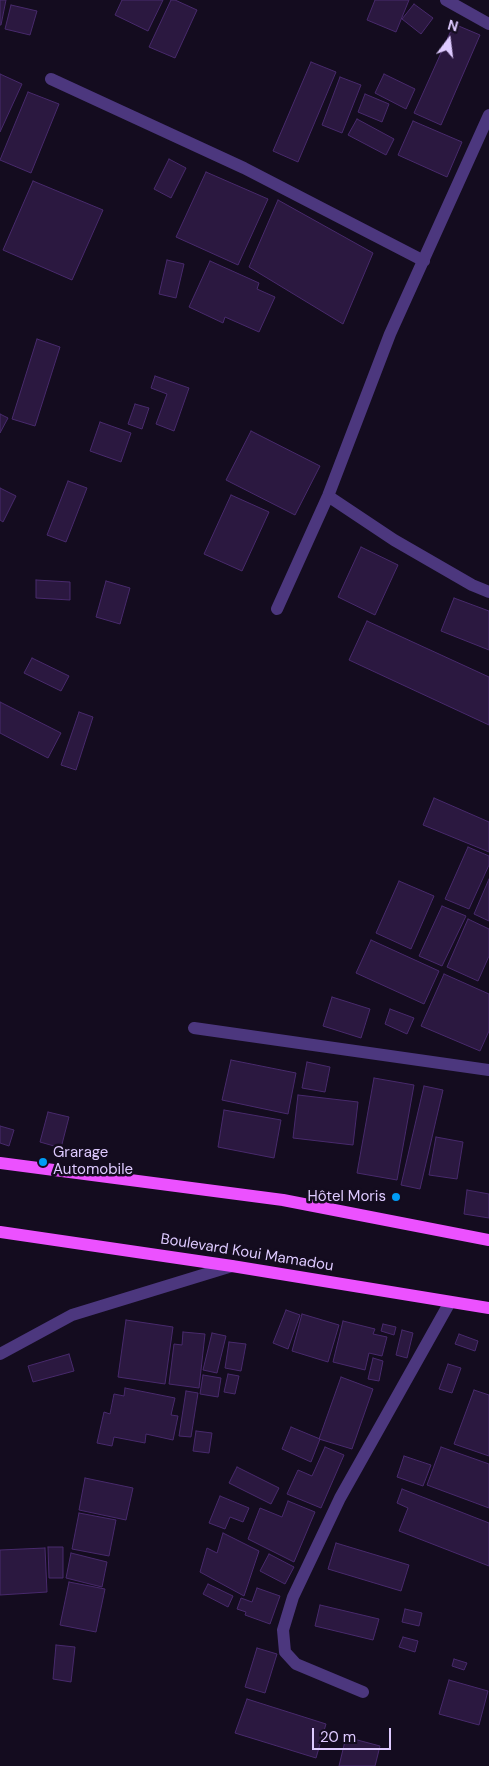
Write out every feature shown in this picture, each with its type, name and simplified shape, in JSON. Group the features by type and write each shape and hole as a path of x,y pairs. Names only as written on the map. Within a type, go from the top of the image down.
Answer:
{"main road":[{"path":"0,1163 283,1200 489,1240"},
{"name":"Boulevard Koui Mamadou","path":"0,1232 232,1266 489,1308"}],"street":[{"path":"446,0 489,24"},
{"path":"51,79 244,168 424,261"},
{"path":"277,609 328,496 390,334 484,140 489,116"},
{"path":"328,496 394,540 472,585 489,592"},
{"path":"194,1028 489,1070"},
{"path":"0,1354 72,1315 232,1266"},
{"path":"363,1692 296,1664 285,1652 283,1630 293,1597 340,1498 450,1302"}],"building":[{"path":"0,0 6,0 1,25 0,25"},
{"path":"122,0 163,0 148,31 115,15"},
{"path":"171,0 197,10 175,58 149,47"},
{"path":"375,0 409,0 396,32 367,20"},
{"path":"414,4 433,18 421,34 402,19"},
{"path":"11,5 37,11 30,35 5,29"},
{"path":"454,24 480,35 441,125 414,113"},
{"path":"311,62 336,72 298,162 273,151"},
{"path":"0,74 22,84 0,132"},
{"path":"384,74 415,89 406,109 375,93"},
{"path":"340,77 361,85 342,133 322,125"},
{"path":"28,92 59,104 31,173 0,160"},
{"path":"365,94 389,104 382,122 358,112"},
{"path":"357,119 394,139 386,155 348,135"},
{"path":"413,121 462,142 447,177 398,155"},
{"path":"169,159 186,168 171,198 154,189"},
{"path":"206,172 268,199 238,265 176,237"},
{"path":"33,181 103,210 72,280 3,250"},
{"path":"278,200 373,253 343,324 249,267"},
{"path":"167,260 184,264 176,298 159,294"},
{"path":"210,261 259,283 257,289 275,297 259,332 225,317 223,323 189,307"},
{"path":"37,339 60,347 35,426 12,419"},
{"path":"155,376 189,388 174,431 156,424 167,394 151,388"},
{"path":"135,404 149,408 142,429 128,424"},
{"path":"0,414 8,418 0,433"},
{"path":"100,422 131,433 121,462 90,451"},
{"path":"251,431 320,466 295,515 226,480"},
{"path":"68,481 87,488 66,542 47,535"},
{"path":"0,488 16,496 3,522 0,520"},
{"path":"231,495 269,512 242,571 204,554"},
{"path":"361,547 398,565 375,615 338,597"},
{"path":"36,580 70,582 70,600 36,598"},
{"path":"106,581 130,588 120,624 96,617"},
{"path":"454,598 489,611 489,650 441,631"},
{"path":"367,621 489,677 489,725 349,660"},
{"path":"32,658 69,676 61,691 24,673"},
{"path":"0,702 61,733 48,758 0,733"},
{"path":"79,712 93,717 76,770 61,765"},
{"path":"434,798 489,822 489,852 423,825"},
{"path":"468,847 489,856 489,865 469,909 445,899"},
{"path":"489,879 489,921 474,914"},
{"path":"399,881 434,896 411,949 376,933"},
{"path":"442,906 466,916 442,966 419,956"},
{"path":"468,919 489,929 489,956 478,981 447,967"},
{"path":"371,940 439,971 424,1004 356,973"},
{"path":"444,974 489,994 489,1031 480,1051 421,1026"},
{"path":"332,997 370,1009 361,1038 323,1026"},
{"path":"390,1009 414,1018 407,1034 385,1024"},
{"path":"231,1060 296,1073 288,1114 222,1100"},
{"path":"307,1062 330,1067 325,1092 302,1088"},
{"path":"374,1078 414,1085 397,1180 357,1173"},
{"path":"424,1086 443,1090 420,1189 401,1185"},
{"path":"298,1095 358,1102 353,1145 293,1138"},
{"path":"224,1110 281,1120 274,1158 218,1147"},
{"path":"48,1112 69,1117 61,1148 40,1142"},
{"path":"0,1126 14,1130 9,1146 0,1143"},
{"path":"436,1137 463,1142 457,1179 429,1175"},
{"path":"467,1190 489,1194 489,1218 464,1214"},
{"path":"286,1310 300,1315 288,1349 273,1343"},
{"path":"302,1314 339,1325 328,1362 292,1351"},
{"path":"126,1320 173,1327 165,1384 118,1377"},
{"path":"343,1321 375,1329 373,1334 387,1337 382,1356 369,1353 365,1370 333,1362"},
{"path":"383,1324 396,1327 394,1335 381,1331"},
{"path":"402,1330 413,1333 407,1358 396,1355"},
{"path":"183,1332 205,1334 199,1388 169,1384 174,1344 182,1345"},
{"path":"212,1333 226,1336 217,1373 203,1370"},
{"path":"459,1334 478,1341 475,1351 455,1344"},
{"path":"229,1342 246,1344 241,1371 225,1368"},
{"path":"69,1354 74,1371 33,1382 28,1366"},
{"path":"373,1358 383,1361 379,1381 368,1379"},
{"path":"448,1364 461,1368 452,1393 439,1389"},
{"path":"228,1374 239,1376 235,1394 224,1392"},
{"path":"203,1375 221,1378 218,1397 200,1394"},
{"path":"341,1377 373,1389 352,1449 319,1439"},
{"path":"125,1388 175,1398 171,1415 178,1416 173,1440 146,1434 145,1443 114,1437 112,1446 97,1443 104,1412 110,1414 114,1394 124,1396"},
{"path":"474,1390 489,1395 489,1456 454,1444"},
{"path":"186,1391 198,1393 191,1437 179,1436"},
{"path":"291,1427 320,1439 311,1462 282,1449"},
{"path":"196,1431 212,1433 209,1453 193,1451"},
{"path":"325,1447 344,1455 321,1508 287,1494 298,1470 312,1476"},
{"path":"441,1447 489,1464 489,1508 427,1485"},
{"path":"404,1456 431,1465 423,1486 397,1477"},
{"path":"237,1467 279,1488 271,1504 229,1483"},
{"path":"85,1478 133,1488 126,1520 79,1510"},
{"path":"402,1489 489,1523 489,1566 399,1531 408,1508 397,1503"},
{"path":"220,1496 249,1508 243,1522 230,1517 225,1529 209,1523"},
{"path":"288,1501 315,1512 294,1562 248,1539 260,1508 282,1517"},
{"path":"79,1513 116,1520 109,1556 72,1549"},
{"path":"223,1533 259,1551 244,1596 200,1572 207,1548 217,1553"},
{"path":"336,1543 409,1565 401,1591 328,1569"},
{"path":"48,1547 63,1547 63,1578 49,1578"},
{"path":"45,1548 47,1592 0,1595 0,1550"},
{"path":"71,1553 107,1562 102,1587 66,1578"},
{"path":"269,1554 294,1567 285,1584 260,1571"},
{"path":"69,1582 105,1589 96,1632 60,1625"},
{"path":"208,1584 233,1596 228,1607 203,1594"},
{"path":"257,1588 280,1596 270,1624 245,1615 246,1612 237,1609 241,1598 252,1602"},
{"path":"320,1605 379,1619 373,1640 315,1626"},
{"path":"405,1609 422,1613 419,1626 402,1622"},
{"path":"403,1637 418,1641 415,1652 399,1647"},
{"path":"56,1645 75,1647 71,1682 53,1679"},
{"path":"257,1648 277,1654 265,1693 245,1687"},
{"path":"454,1659 467,1663 464,1670 452,1666"},
{"path":"449,1680 488,1691 479,1725 439,1714"},
{"path":"247,1699 326,1724 316,1758 235,1733"},
{"path":"346,1737 380,1746 375,1766 339,1766"}],"place":[{"name":"Grarage Automobile","path":"43,1162"},
{"name":"Hôtel Moris","path":"396,1197"}]}
